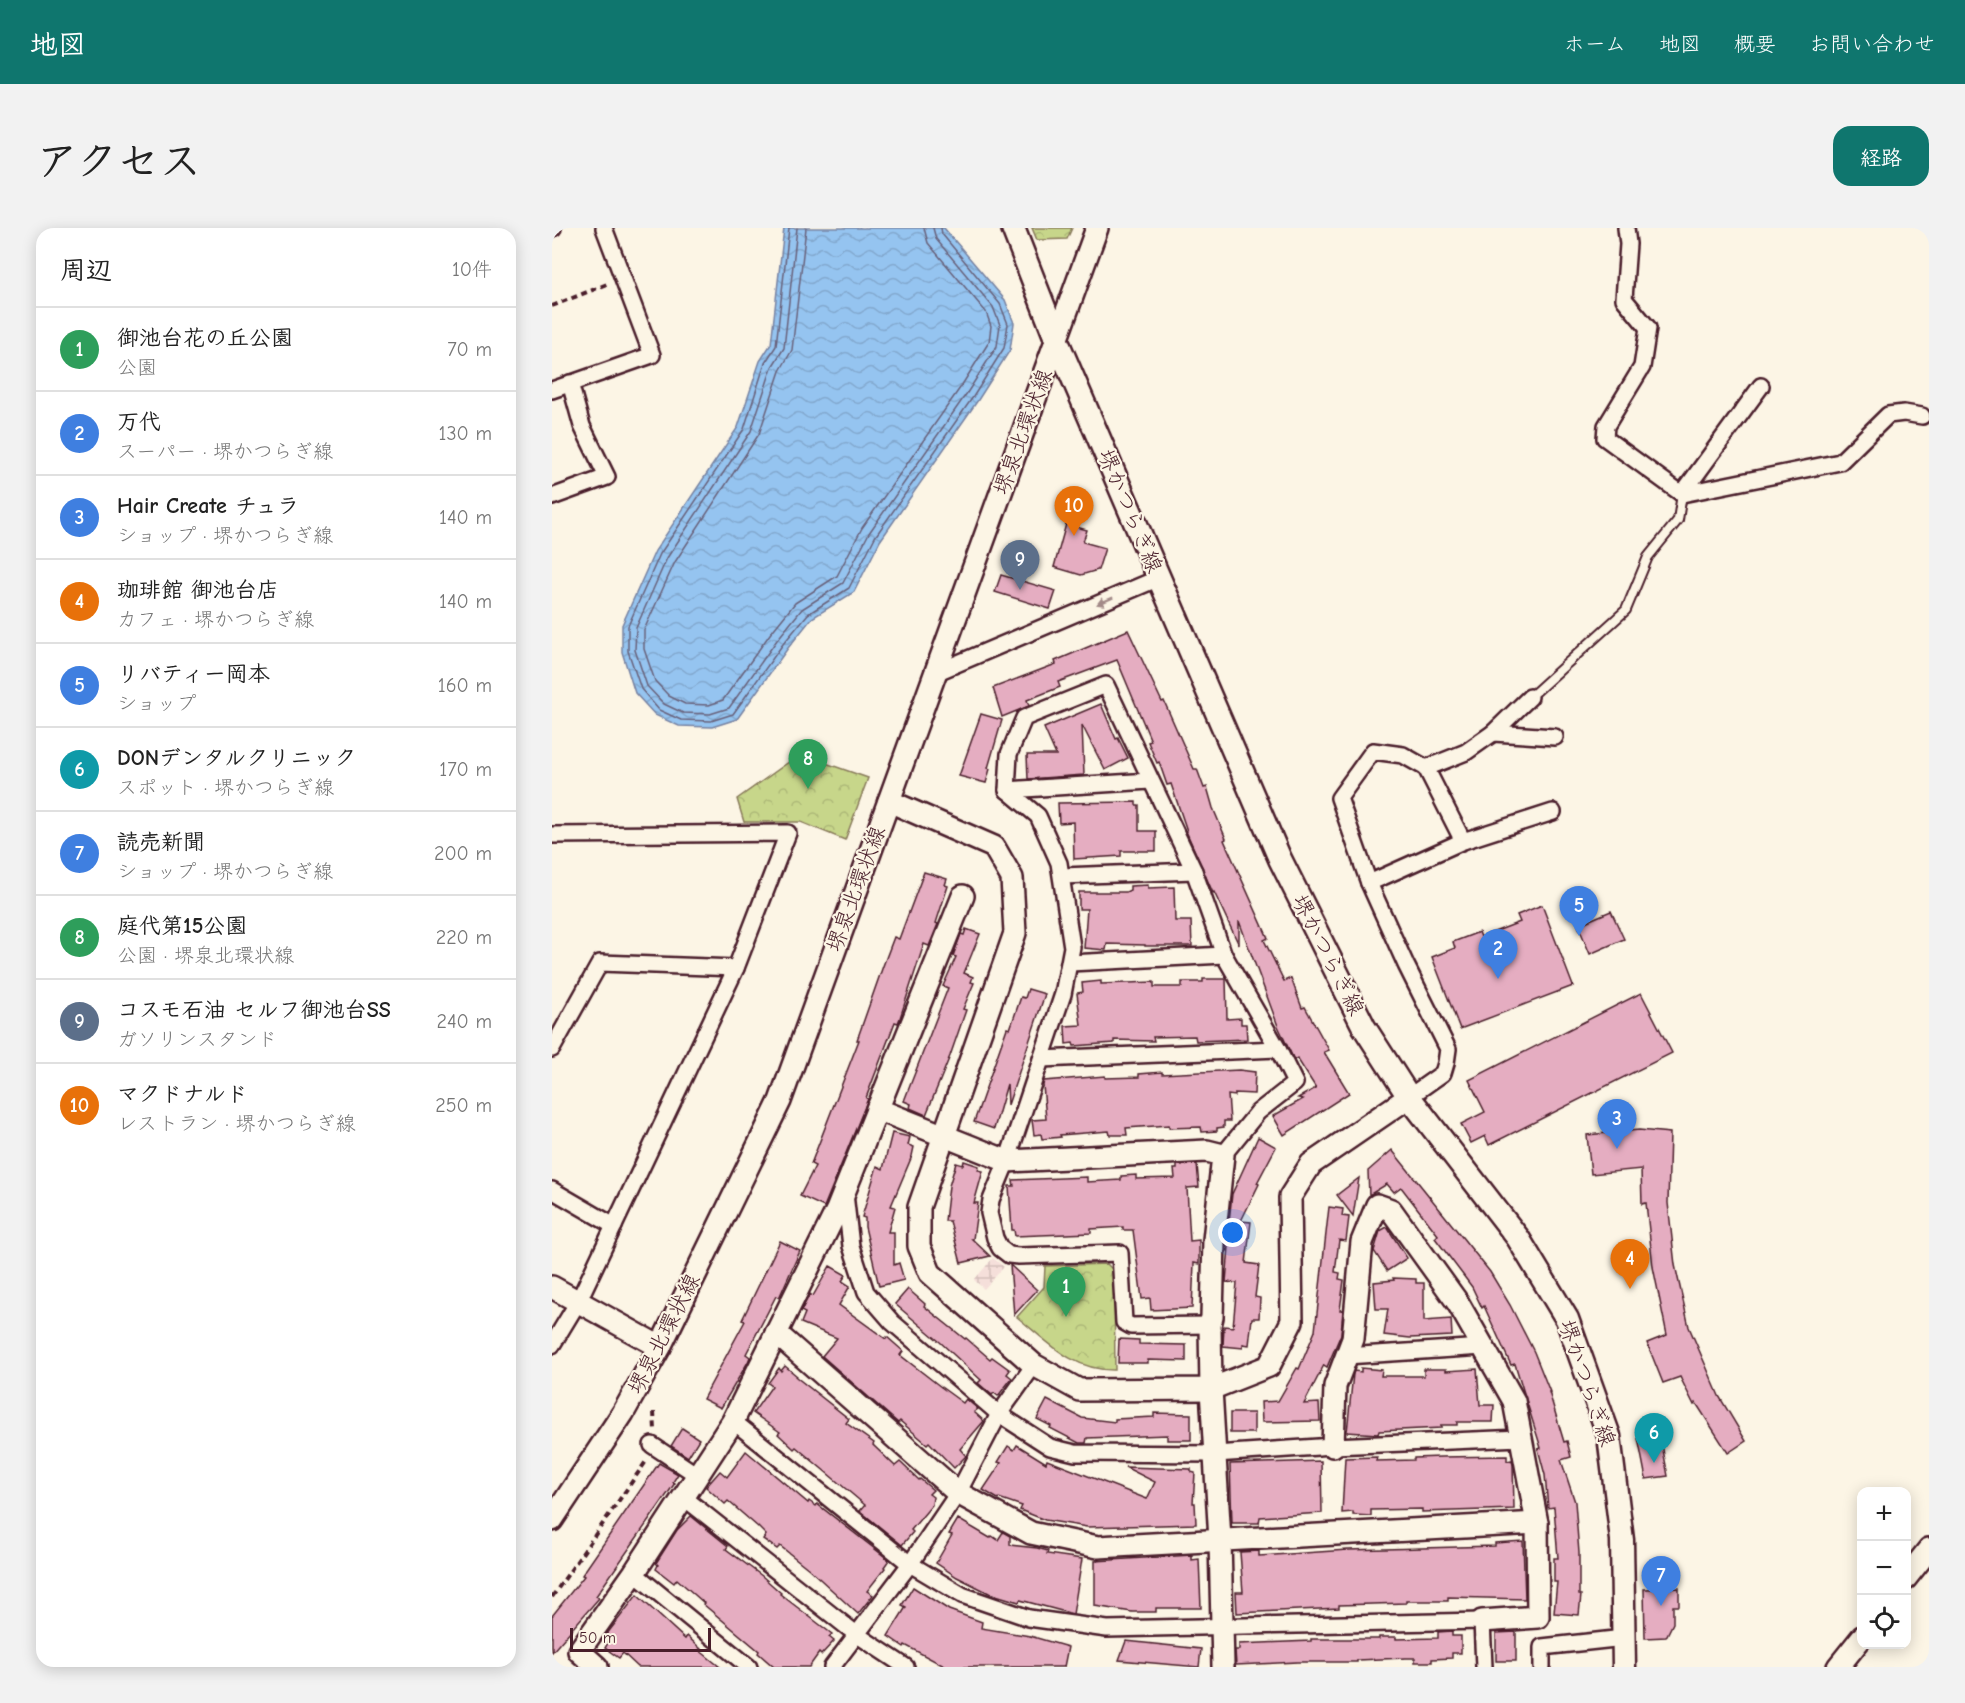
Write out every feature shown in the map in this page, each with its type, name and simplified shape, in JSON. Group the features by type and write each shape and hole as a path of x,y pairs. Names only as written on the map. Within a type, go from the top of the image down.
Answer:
{"main road":[{"name":"堺かつらぎ線","path":"1013,228 1057,341 1280,859 1364,1027 1408,1097 1518,1238 1568,1319 1609,1436 1622,1540 1624,1667"}],"street":[{"path":"552,390 652,355 604,228"},
{"name":"堺泉北環状線","path":"552,1520 623,1413 660,1347 780,1101 1097,228"},
{"path":"1626,228 1628,244 1624,299 1648,328 1642,368 1606,426 1605,438 1682,494 1840,462 1888,415 1904,413 1922,416"},
{"path":"552,497 607,477 582,426 570,383"},
{"path":"1682,494 1761,386"},
{"path":"935,673 1159,578"},
{"path":"1007,790 1009,754 1024,718 1106,685 1194,871 1224,955 1295,1083 1258,1112 1223,1155 1214,1240 1210,1325 1211,1389 1220,1540 1223,1667"},
{"path":"1426,768 1466,752 1493,733 1530,697"},
{"path":"1493,733 1555,737"},
{"path":"889,801 994,847 1012,878 1015,933 919,1207 919,1246 930,1273 1034,1365 1079,1390 1211,1389 1269,1366 1292,1321 1290,1197 1311,1164 1443,1073 1448,1048 1406,965 1370,883 1339,798 1372,751 1403,755 1426,768 1463,841"},
{"path":"1007,790 1150,781"},
{"path":"1007,790 1038,816 1059,863 1072,947 1063,994 991,1200 989,1213 991,1228 1000,1248 1009,1255 1120,1253 1124,1322 1131,1326 1210,1325"},
{"path":"1370,883 1463,841 1553,812"},
{"path":"552,835 788,833 736,968 578,1302 552,1345"},
{"path":"1062,876 1194,871"},
{"path":"597,1667 579,1651 634,1573 732,1421 844,1191 963,896"},
{"path":"1070,963 1224,955"},
{"path":"554,1042 600,963 736,968"},
{"path":"1041,1059 1278,1049"},
{"path":"877,1109 1006,1161 1208,1151 1223,1155"},
{"path":"552,1190 614,1226"},
{"path":"844,1191 851,1246 866,1292 892,1322 999,1414 1050,1447 1075,1453 1215,1454 1333,1446 1521,1438"},
{"path":"732,1421 910,1564 962,1595 1029,1618 1107,1629 1482,1621 1538,1617 1538,1523 1514,1401 1458,1303 1391,1210 1377,1204 1362,1242 1353,1339 1335,1386 1333,1446"},
{"path":"552,1287 660,1347"},
{"path":"776,1333 958,1492 1031,1533 1098,1547 1538,1523"},
{"path":"1346,1356 1484,1347"},
{"path":"831,1667 910,1564 958,1492 999,1414 1034,1365"},
{"path":"652,1445 697,1475"},
{"path":"682,1496 856,1634 906,1667"},
{"path":"1911,1572 1929,1549"},
{"path":"634,1573 749,1667"},
{"path":"1482,1621 1484,1667"},
{"path":"1542,1667 1542,1647 1624,1638"},
{"path":"1839,1667 1857,1644"}],"lane":[{"path":"1530,697 1626,610 1648,557 1678,520 1682,494"}],"path":[{"path":"552,306 623,277"},
{"path":"552,1597 651,1455 655,1429 654,1412"}],"shaded area":[{"path":"993,1258 1004,1267 984,1289 974,1280"}],"green space":[{"path":"1032,228 1072,228 1067,239 1037,240"},
{"path":"800,754 868,778 845,840 801,822 744,822 737,799"},
{"path":"1107,1264 1114,1271 1115,1370 1086,1366 1074,1360 1051,1345 1017,1317 1044,1287 1045,1266"}],"water":[{"path":"784,228 944,228 1005,300 1014,323 1010,350 880,541 854,592 812,618 737,719 712,727 679,726 655,715 635,693 622,652 622,625 655,551 738,427 760,361 771,344"}],"building":[{"path":"1066,524 1087,530 1083,542 1105,548 1098,570 1081,575 1054,567"},
{"path":"1001,575 1056,591 1050,609 995,592"},
{"path":"1128,630 1162,702 1164,701 1194,769 1197,769 1204,788 1207,787 1226,839 1224,840 1268,938 1264,940 1284,981 1291,978 1302,1008 1305,1007 1329,1050 1324,1052 1349,1093 1284,1135 1273,1116 1303,1099 1298,1098 1316,1088 1297,1058 1294,1060 1278,1026 1239,921 1239,945 1213,893 1186,831 1171,784 1167,785 1159,762 1157,763 1148,742 1151,741 1117,660 1058,682 1060,687 1027,700 1029,706 1002,717 993,688 1056,664 1055,661"},
{"path":"1101,704 1116,739 1118,738 1128,758 1105,770 1082,725 1084,775 1028,779 1027,755 1056,755 1044,728"},
{"path":"981,714 1002,720 986,783 959,776"},
{"path":"1136,802 1136,805 1139,805 1139,831 1156,831 1156,851 1121,851 1121,856 1074,859 1073,822 1059,823 1058,803"},
{"path":"924,872 947,879 945,885 948,886 936,923 938,924 929,946 924,944 900,1018 898,1023 895,1022 866,1098 868,1099 824,1207 800,1196 815,1166 811,1164 859,1040 857,1040 894,937 899,939"},
{"path":"1148,885 1148,888 1174,887 1175,921 1191,921 1192,946 1107,944 1106,950 1084,948 1087,909 1079,909 1079,892 1126,892 1130,890 1130,886"},
{"path":"1542,905 1573,986 1460,1029 1432,957 1455,948 1453,942 1479,932 1481,937 1520,922 1517,915"},
{"path":"1611,911 1624,939 1590,954 1578,925"},
{"path":"966,929 980,934 964,973 973,977 971,982 974,983 963,1009 966,1010 950,1056 926,1115 910,1108 911,1104 904,1101 948,988 943,986 956,957 953,956 961,934 964,935"},
{"path":"1203,979 1226,979 1227,1019 1241,1018 1241,1024 1246,1024 1247,1039 1196,1041 1195,1036 1153,1037 1154,1041 1114,1040 1114,1043 1074,1046 1073,1043 1066,1044 1065,1026 1081,1025 1077,993 1083,992 1082,983 1154,982 1154,987 1182,987 1182,982 1203,982"},
{"path":"1028,989 1045,994 1008,1105 1007,1084 994,1129 974,1122 1007,1028 1010,1029 1021,997 1025,998"},
{"path":"1641,993 1672,1053 1489,1145 1485,1136 1471,1143 1461,1124 1485,1112 1469,1080"},
{"path":"1239,1070 1255,1072 1254,1094 1228,1095 1230,1121 1224,1121 1224,1127 1217,1128 1217,1131 1202,1132 1201,1127 1169,1128 1169,1125 1126,1128 1127,1135 1110,1135 1109,1131 1060,1135 1061,1137 1042,1139 1041,1134 1034,1135 1032,1120 1046,1119 1044,1081 1105,1076 1105,1078 1139,1077 1139,1074 1162,1072 1162,1074"},
{"path":"1639,1130 1670,1133 1668,1203 1675,1265 1689,1327 1719,1396 1746,1441 1728,1453 1696,1403 1694,1405 1680,1377 1663,1383 1647,1343 1667,1335 1653,1267 1646,1203 1642,1204 1641,1169 1591,1174 1587,1135"},
{"path":"892,1133 910,1137 908,1145 914,1147 891,1206 895,1207 888,1232 894,1232 894,1265 899,1263 904,1280 879,1286 865,1227 865,1218 862,1217 877,1166 883,1169"},
{"path":"1258,1137 1276,1147 1241,1221 1251,1222 1246,1263 1259,1265 1255,1297 1260,1298 1259,1318 1252,1318 1249,1345 1243,1344 1243,1348 1223,1346 1224,1326 1233,1327 1237,1283 1226,1282 1229,1247 1226,1253 1232,1194"},
{"path":"1392,1150 1490,1272 1534,1352 1571,1457 1561,1460 1575,1502 1579,1553 1579,1595 1581,1595 1579,1615 1554,1613 1557,1582 1554,1582 1554,1558 1558,1558 1554,1507 1548,1508 1545,1475 1538,1449 1541,1448 1515,1364 1511,1365 1484,1306 1482,1308 1472,1287 1435,1238 1438,1235 1401,1187 1394,1192 1387,1184 1369,1195 1368,1171"},
{"path":"964,1161 979,1166 978,1170 983,1171 974,1203 978,1203 972,1239 990,1256 961,1263 950,1221 945,1221 949,1186 956,1163 963,1165"},
{"path":"1197,1164 1199,1187 1187,1188 1190,1241 1199,1240 1199,1264 1194,1263 1192,1308 1151,1310 1150,1298 1142,1299 1133,1230 1123,1230 1123,1227 1091,1229 1091,1233 1015,1236 1012,1230 1009,1186 1014,1186 1013,1180 1087,1177 1087,1182 1121,1180 1121,1176 1136,1175 1136,1179 1175,1178 1174,1169 1177,1169 1177,1165"},
{"path":"1359,1178 1353,1216 1337,1195"},
{"path":"1329,1207 1343,1209 1342,1216 1349,1217 1346,1241 1339,1240 1335,1272 1340,1273 1339,1279 1344,1280 1340,1310 1343,1310 1341,1334 1327,1367 1324,1365 1304,1404 1319,1403 1320,1421 1262,1422 1261,1402 1278,1401 1297,1368 1299,1369 1315,1331"},
{"path":"1387,1227 1407,1258 1387,1271 1374,1251 1380,1231"},
{"path":"780,1241 800,1251 779,1298 776,1296 746,1354 750,1357 748,1362 721,1408 703,1399 745,1321 742,1320"},
{"path":"1010,1265 1037,1290 1014,1315"},
{"path":"830,1266 846,1275 842,1281 850,1286 839,1305 886,1339 887,1337 903,1351 900,1355 941,1387 963,1403 966,1399 978,1409 974,1412 984,1421 960,1449 966,1456 954,1468 929,1442 927,1444 900,1421 898,1423 822,1356 837,1338 801,1323 805,1313 801,1311 810,1294 813,1296"},
{"path":"1393,1278 1416,1279 1416,1283 1424,1283 1424,1321 1451,1319 1452,1336 1410,1338 1384,1335 1388,1309 1376,1309 1374,1282 1394,1280"},
{"path":"908,1289 925,1304 924,1306 990,1359 992,1357 1010,1370 1007,1374 1012,1378 998,1396 994,1393 992,1395 978,1383 981,1380 895,1304"},
{"path":"1119,1339 1139,1340 1139,1344 1186,1345 1186,1361 1148,1360 1148,1363 1118,1363"},
{"path":"785,1366 849,1419 846,1423 874,1443 873,1445 895,1466 900,1462 933,1490 929,1494 933,1497 932,1505 902,1545 860,1511 865,1505 796,1447 794,1449 778,1434 780,1432 753,1413 772,1386 768,1383 779,1368 781,1371"},
{"path":"1361,1368 1382,1370 1381,1376 1424,1376 1424,1369 1446,1369 1446,1371 1477,1369 1480,1405 1494,1405 1493,1422 1457,1422 1457,1425 1441,1425 1441,1428 1379,1431 1378,1434 1347,1432 1353,1374 1354,1371 1361,1372"},
{"path":"1047,1400 1082,1418 1115,1422 1115,1419 1154,1417 1154,1413 1191,1414 1191,1440 1167,1440 1167,1435 1087,1438 1086,1443 1079,1443 1037,1419"},
{"path":"1230,1413 1254,1413 1254,1433 1230,1433"},
{"path":"682,1428 699,1439 688,1457 671,1446"},
{"path":"1660,1434 1668,1476 1646,1479 1638,1438"},
{"path":"1017,1445 1046,1463 1047,1460 1147,1499 1155,1482 1125,1467 1191,1469 1191,1472 1195,1473 1193,1503 1195,1503 1196,1524 1087,1527 1045,1520 1020,1510 1022,1506 998,1499 983,1490 1001,1463 998,1462 1008,1446 1014,1450"},
{"path":"746,1451 808,1503 809,1501 816,1506 817,1504 889,1560 867,1591 873,1595 858,1614 780,1546 777,1549 763,1539 766,1535 728,1501 725,1504 706,1487 720,1471 727,1477"},
{"path":"1507,1456 1507,1461 1512,1460 1513,1465 1514,1509 1422,1512 1422,1509 1371,1510 1371,1516 1353,1515 1353,1512 1342,1513 1345,1458 1377,1457 1376,1461"},
{"path":"1321,1461 1322,1513 1260,1517 1259,1523 1232,1523 1230,1464"},
{"path":"659,1463 678,1474 673,1482 675,1483 596,1596 599,1598 552,1652 552,1616 584,1576 582,1575"},
{"path":"691,1516 728,1546 726,1549 832,1634 829,1637 834,1641 821,1655 819,1653 809,1667 774,1667 677,1579 674,1583 656,1569 658,1565 656,1563 677,1530"},
{"path":"958,1519 990,1538 992,1536 998,1540 1003,1532 1010,1536 1010,1545 1037,1548 1048,1551 1047,1554 1082,1559 1073,1614 989,1593 957,1577 936,1563"},
{"path":"1523,1541 1525,1599 1448,1597 1448,1601 1406,1601 1406,1603 1339,1605 1339,1608 1237,1613 1236,1592 1243,1592 1240,1552 1259,1551 1259,1556 1348,1550 1495,1546 1495,1543"},
{"path":"1192,1555 1192,1560 1199,1559 1201,1608 1156,1608 1156,1612 1132,1612 1095,1606 1095,1561"},
{"path":"913,1587 949,1610 982,1622 981,1628 1030,1636 1068,1647 1064,1667 946,1667 905,1645 904,1647 888,1636 906,1607 902,1605"},
{"path":"1679,1588 1679,1606 1673,1606 1673,1623 1666,1637 1645,1638 1644,1589"},
{"path":"637,1595 720,1667 638,1667 623,1653 619,1658 605,1648 608,1643 603,1639"},
{"path":"1452,1631 1452,1636 1461,1636 1461,1653 1452,1653 1452,1658 1432,1659 1432,1662 1415,1662 1415,1658 1406,1658 1357,1660 1357,1662 1236,1665 1235,1650 1239,1650 1239,1644 1311,1641 1311,1639 1438,1638 1438,1632"},
{"path":"1516,1632 1516,1661 1496,1661 1496,1633"},
{"path":"1126,1641 1201,1649 1199,1667 1119,1660"}],"place":[{"name":"マクドナルド","path":"1074,536"},
{"name":"コスモ石油 セルフ御池台SS","path":"1020,590"},
{"name":"庭代第15公園","path":"808,789"},
{"name":"リバティー岡本","path":"1579,936"},
{"name":"万代","path":"1498,979"},
{"name":"Hair Create チュラ","path":"1617,1149"},
{"name":"珈琲館 御池台店","path":"1630,1289"},
{"name":"御池台花の丘公園","path":"1066,1317"},
{"name":"DONデンタルクリニック","path":"1654,1463"},
{"name":"読売新聞","path":"1661,1606"}]}
